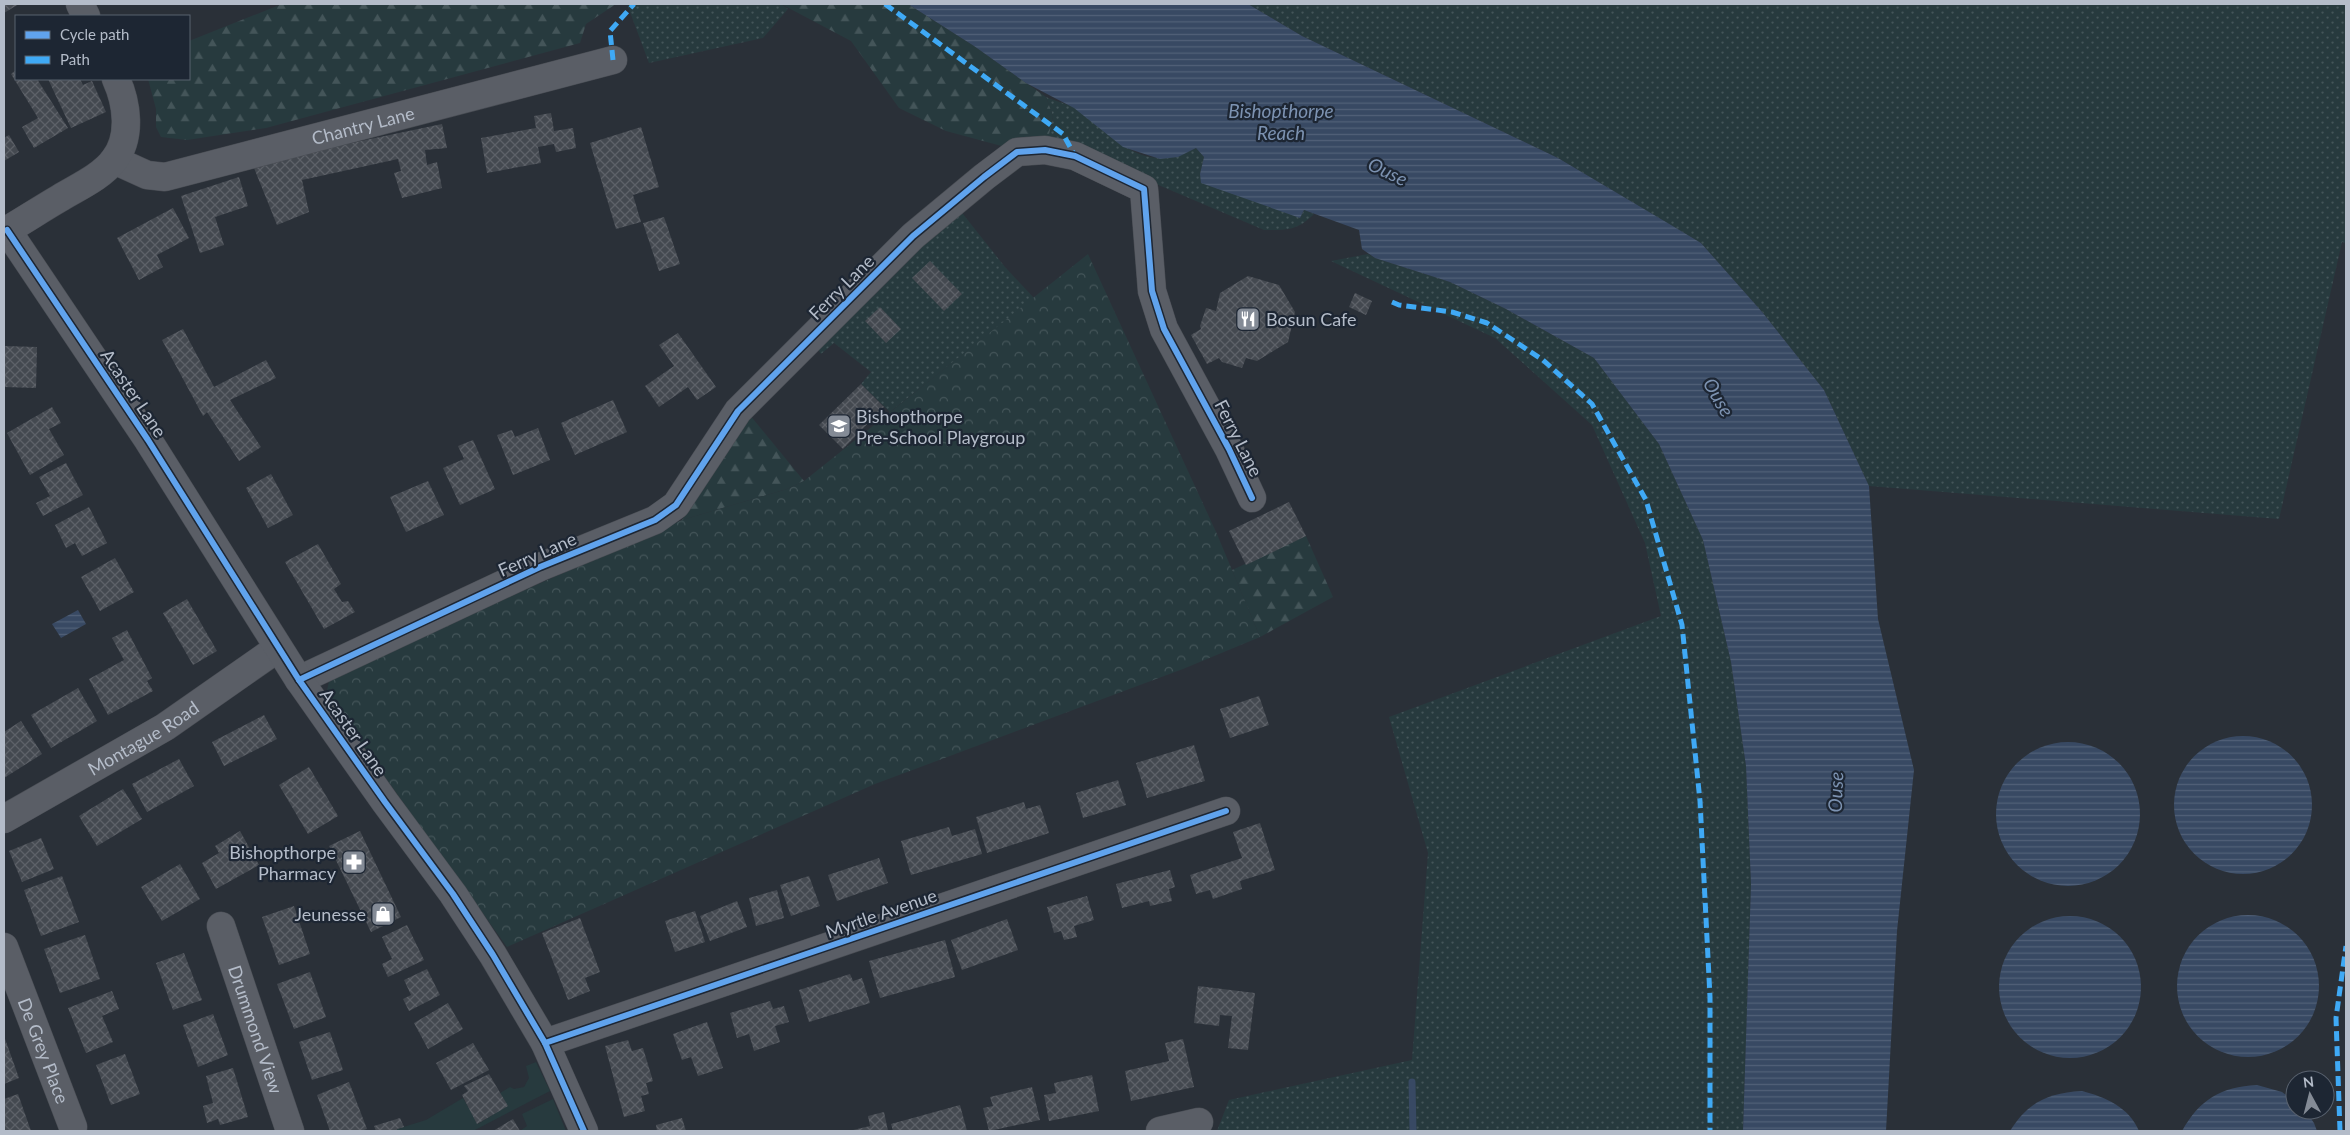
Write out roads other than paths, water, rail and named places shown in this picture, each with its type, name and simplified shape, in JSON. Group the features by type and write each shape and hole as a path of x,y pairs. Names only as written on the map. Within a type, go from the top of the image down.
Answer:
{"street":[{"name":"Chantry Lane","path":"114,160 147,175 165,177 613,60"},
{"path":"5,231 96,177 114,160 122,144 126,126 124,106 116,80"},
{"name":"Ferry Lane","path":"299,680 540,567 655,520 676,505 738,411 913,236 1017,152 1045,150 1074,156 1144,189 1152,291 1164,328 1229,449 1252,498"},
{"name":"Acaster Lane","path":"5,231 148,440 299,680 385,802 454,894 514,987 545,1044 584,1131"},
{"name":"Montague Road","path":"4,819 165,727 278,648"},
{"name":"Myrtle Avenue","path":"545,1044 1226,811"},
{"name":"Drummond View","path":"221,926 290,1131"},
{"name":"De Grey Place","path":"4,947 73,1126"},
{"path":"1160,1131 1199,1122"}],"water":[{"path":"908,4 1248,4 1302,36 1558,158 1701,243 1763,313 1824,390 1869,486 1878,619 1914,770 1897,931 1886,1131 1743,1131 1751,884 1746,766 1731,662 1703,540 1659,444 1594,358 1506,309 1450,282 1375,258 1362,249 1359,230 1304,210 1300,218 1201,183 1200,174 1204,157 1196,148 1178,157 1160,159 1123,147 1074,108 1026,83 974,46"},
{"path":"78,610 86,624 61,638 52,624"},
{"path":"2243,736 2269,742 2281,748 2291,757 2300,767 2306,779 2312,805 2306,831 2300,843 2291,853 2281,862 2269,868 2243,874 2217,868 2205,862 2195,853 2186,843 2180,831 2174,805 2180,779 2186,767 2195,757 2205,748 2217,742"},
{"path":"2068,742 2096,747 2119,763 2135,786 2140,814 2135,842 2119,865 2096,881 2068,886 2040,881 2017,865 2001,842 1996,814 2001,786 2017,763 2040,747"},
{"path":"2248,915 2275,921 2287,927 2298,936 2307,947 2313,959 2319,986 2313,1013 2307,1025 2298,1036 2287,1045 2275,1051 2248,1057 2221,1051 2209,1045 2198,1036 2189,1025 2183,1013 2177,986 2183,959 2189,947 2198,936 2209,927 2221,921"},
{"path":"2070,916 2084,917 2097,921 2120,937 2136,960 2140,973 2140,1001 2136,1014 2120,1037 2097,1053 2084,1057 2070,1058 2056,1057 2043,1053 2020,1037 2004,1014 2000,1001 1999,987 2000,973 2004,960 2020,937 2043,921 2056,917"},
{"path":"2257,1085 2282,1092 2285,1094 2285,1120 2312,1120 2317,1131 2182,1131 2204,1103 2222,1092 2244,1086"},
{"path":"2082,1091 2099,1096 2123,1109 2139,1131 2010,1131 2024,1113 2040,1101 2059,1094"}],"waterway":[{"path":"1412,1082 1413,1131"}],"place":[{"name":"Bosun Cafe","path":"1248,319"},
{"name":"Bishopthorpe Pre-School Playgroup","path":"839,426"},
{"name":"Bishopthorpe Pharmacy","path":"354,862"},
{"name":"Jeunesse","path":"383,914"}],"water label":[{"name":"Bishopthorpe Reach","path":"1281,121"},
{"name":"Ouse","path":"1388,171"},
{"name":"Ouse","path":"1719,397"},
{"name":"Ouse","path":"1835,792"}]}
